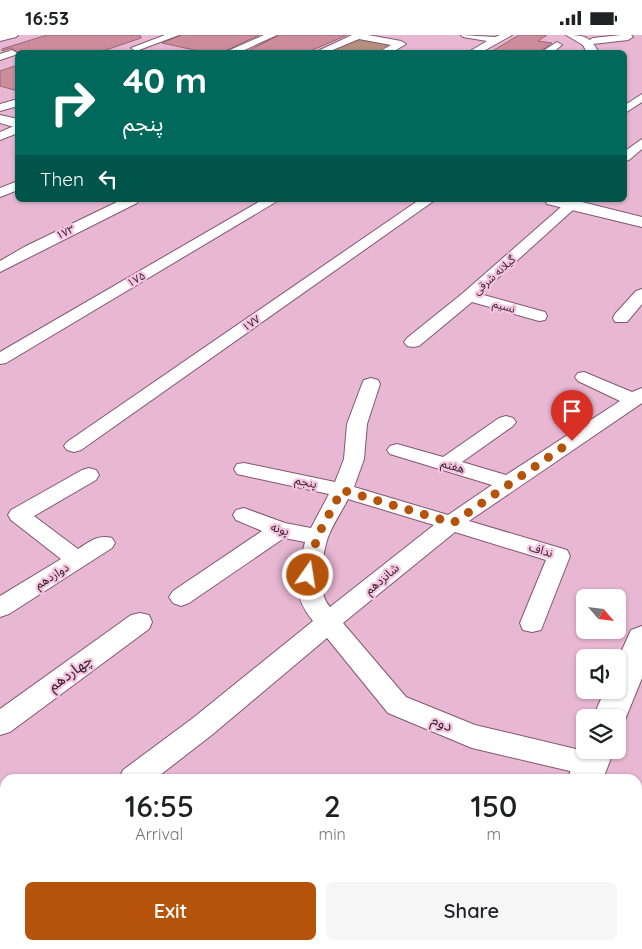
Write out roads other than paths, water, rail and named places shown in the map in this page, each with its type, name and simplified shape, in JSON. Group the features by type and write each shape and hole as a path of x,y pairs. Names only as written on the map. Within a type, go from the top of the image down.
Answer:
{"main road":[{"path":"0,38 12,35"},
{"path":"572,35 588,43 597,43 606,50"},
{"path":"0,119 12,128"},
{"path":"574,202 642,222"},
{"path":"613,709 642,638"}],"street":[{"path":"136,48 174,35"},
{"path":"235,50 272,35"},
{"path":"325,50 356,35 401,44 388,50"},
{"path":"466,35 495,40"},
{"path":"477,50 508,35"},
{"path":"589,43 629,36"},
{"path":"608,50 629,36"},
{"path":"550,50 557,45"},
{"path":"0,57 12,53"},
{"path":"627,108 639,93"},
{"path":"0,96 15,100"},
{"path":"0,108 15,102"},
{"path":"0,136 12,128"},
{"path":"627,155 642,143"},
{"path":"0,193 15,186"},
{"name":"۱۷۳","path":"0,267 29,250 128,202"},
{"name":"۱۷۵","path":"0,359 269,202"},
{"name":"۱۷۷","path":"74,446 425,202"},
{"name":"گیلانه شرقی","path":"413,342 469,296 574,202"},
{"path":"621,318 642,294"},
{"name":"نسیم","path":"469,296 539,316"},
{"path":"584,377 638,397"},
{"name":"دوم","path":"371,384 357,424 354,459 342,490 317,537 308,575 312,603 397,705 472,736 591,764"},
{"name":"شانزدهم","path":"139,774 282,663 406,558 509,483 638,397"},
{"path":"446,464 506,422"},
{"name":"هفتم","path":"397,450 509,483"},
{"name":"پنجم","path":"244,469 342,490 453,523"},
{"path":"77,560 19,515 89,475"},
{"name":"پونه","path":"244,515 280,530 317,537"},
{"name":"نداف","path":"453,523 559,555 532,623"},
{"path":"181,597 280,530"},
{"name":"دوازدهم","path":"0,608 104,543"},
{"name":"چهاردهم","path":"0,725 140,622"}]}
